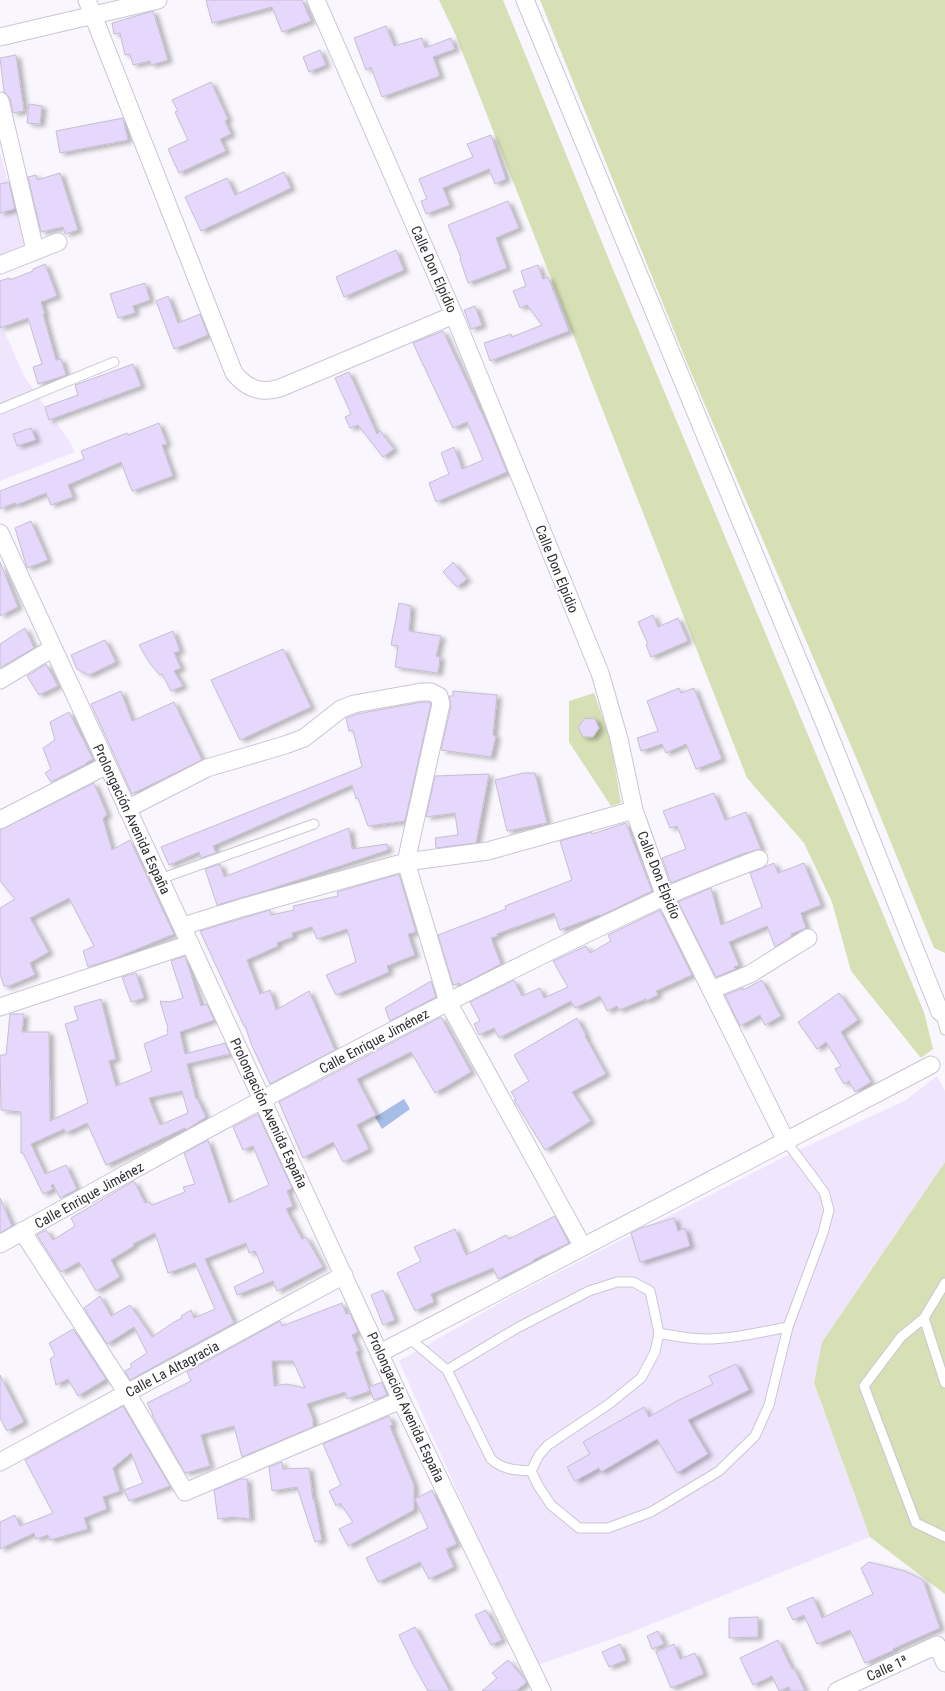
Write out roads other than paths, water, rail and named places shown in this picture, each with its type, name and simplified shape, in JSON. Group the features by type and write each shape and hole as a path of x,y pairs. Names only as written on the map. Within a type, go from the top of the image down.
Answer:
{"street":[{"path":"87,0 234,373 241,381 249,387 260,391 270,391 280,388 454,315"},
{"path":"0,37 158,0"},
{"name":"Calle Don Elpidio","path":"316,0 454,315 600,673 619,739 634,810 665,897 786,1141"},
{"path":"525,0 942,1010"},
{"path":"0,102 35,250"},
{"path":"0,265 58,242"},
{"name":"Prolongación Avenida España","path":"0,533 401,1400 542,1691"},
{"path":"0,680 53,648"},
{"path":"127,810 207,768 304,738 341,709 354,704 431,692 438,696 441,704 406,862 448,1002 583,1247"},
{"path":"0,820 107,765"},
{"path":"183,926 406,862 488,851 634,810"},
{"name":"Calle Enrique Jiménez","path":"0,1244 262,1099 448,1002 665,897 759,859"},
{"path":"711,990 750,974 808,938"},
{"path":"0,1007 190,944"},
{"path":"380,1353 931,1065"},
{"path":"22,1231 127,1393 185,1492 401,1400"},
{"name":"Calle La Altagracia","path":"0,1462 344,1275"},
{"name":"Calle 1ª","path":"836,1691 936,1645 945,1663"}],"lane":[{"path":"0,409 114,362"},
{"path":"160,879 314,824"},
{"path":"942,1010 945,1030"},
{"path":"531,1471 539,1487 551,1505 579,1528 608,1528 651,1512 719,1471 754,1436 769,1405 788,1327 823,1233 829,1210 824,1192 786,1141"},
{"path":"447,1370 517,1328 589,1292 617,1282 633,1282 650,1291 659,1333 655,1352 641,1378 609,1404 548,1445 539,1455 531,1471"},
{"path":"945,1283 924,1318 901,1337 864,1386 916,1523 945,1538"},
{"path":"924,1318 945,1383"},
{"path":"659,1333 678,1337 705,1339 738,1336 788,1327"},
{"path":"408,1338 447,1370 491,1459 498,1465 507,1469 531,1471"}],"water":[{"path":"404,1099 410,1109 382,1129 375,1117"}]}
